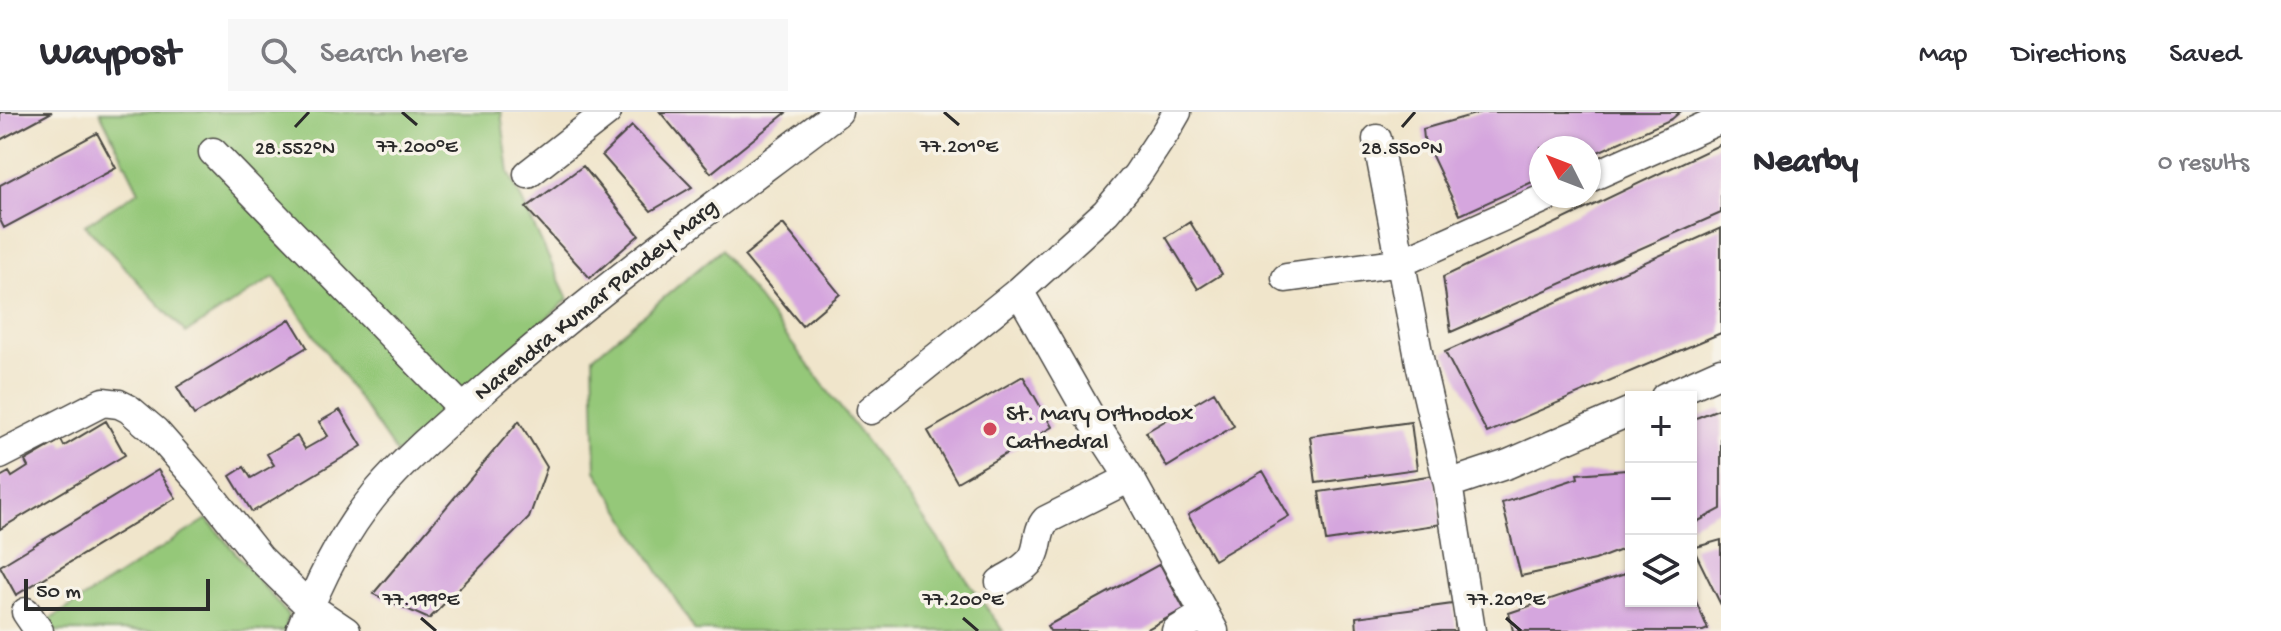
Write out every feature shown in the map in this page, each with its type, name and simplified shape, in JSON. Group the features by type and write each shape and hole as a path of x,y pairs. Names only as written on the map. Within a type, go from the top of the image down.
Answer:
{"street":[{"path":"528,174 607,112"},
{"name":"Narendra Kumar Pandey Marg","path":"305,618 347,533 375,494 415,451 557,327 838,112"},
{"path":"871,410 1019,291 1106,212 1137,175 1177,112"},
{"path":"1601,173 1721,119"},
{"path":"1377,139 1421,368 1448,484 1471,631"},
{"path":"213,152 463,409"},
{"path":"1286,278 1402,262 1529,205"},
{"path":"1019,291 1091,418 1130,478 1209,622 1176,631"},
{"path":"1678,391 1721,372"},
{"path":"0,455 103,402 129,409 165,441 305,618 346,631"},
{"path":"1448,484 1508,464 1625,414"},
{"path":"1000,582 1030,562 1039,528 1046,520 1130,478"}],"green space":[{"path":"100,112 501,112 509,173 568,299 397,454 274,277 186,333 85,225 139,191"},
{"path":"721,250 912,502 1003,631 695,631 596,471 593,357"},
{"path":"207,519 288,615 285,631 32,631"}],"building":[{"path":"0,112 52,112 0,140"},
{"path":"660,112 787,112 711,173"},
{"path":"1482,112 1680,112 1672,119 1601,151 1601,136 1529,136 1529,183 1460,215 1424,139 1423,129"},
{"path":"632,126 692,187 651,211 602,155"},
{"path":"97,133 116,168 4,228 0,220 0,185"},
{"path":"1721,144 1721,213 1451,332 1443,277 1587,208 1601,208 1601,201"},
{"path":"583,166 639,235 590,278 526,208"},
{"path":"1190,222 1222,274 1198,289 1166,237"},
{"path":"783,224 840,294 802,326 744,256"},
{"path":"1721,228 1721,333 1487,433 1445,352"},
{"path":"290,319 307,347 194,415 177,387"},
{"name":"St. Mary Orthodox Cathedral","path":"1023,376 1052,427 957,482 928,431"},
{"path":"1214,392 1234,426 1167,467 1146,432"},
{"path":"1721,408 1721,509 1697,522 1697,463 1697,418"},
{"path":"340,410 362,446 252,512 230,476 244,467 251,478 274,465 267,454 297,436 305,449 328,436 319,422"},
{"path":"106,421 125,455 0,529 0,477 9,472 12,477 28,467 25,461 61,440 64,446"},
{"path":"519,421 547,467 529,518 429,619 373,594"},
{"path":"1411,422 1417,469 1316,483 1310,436"},
{"path":"158,470 176,498 16,595 0,566"},
{"path":"1625,470 1625,548 1595,560 1521,576 1502,503 1578,478 1577,474"},
{"path":"1263,471 1289,516 1214,560 1188,515"},
{"path":"1435,475 1442,524 1326,541 1319,492"},
{"path":"1721,540 1721,605 1697,556 1697,547"},
{"path":"1160,564 1184,609 1144,631 1050,631 1047,626"},
{"path":"1625,574 1625,607 1697,607 1697,604 1708,629 1513,631 1509,613"},
{"path":"1453,604 1456,631 1357,631 1356,617"}],"place":[{"name":"St. Mary Orthodox Cathedral","path":"990,429"}]}
